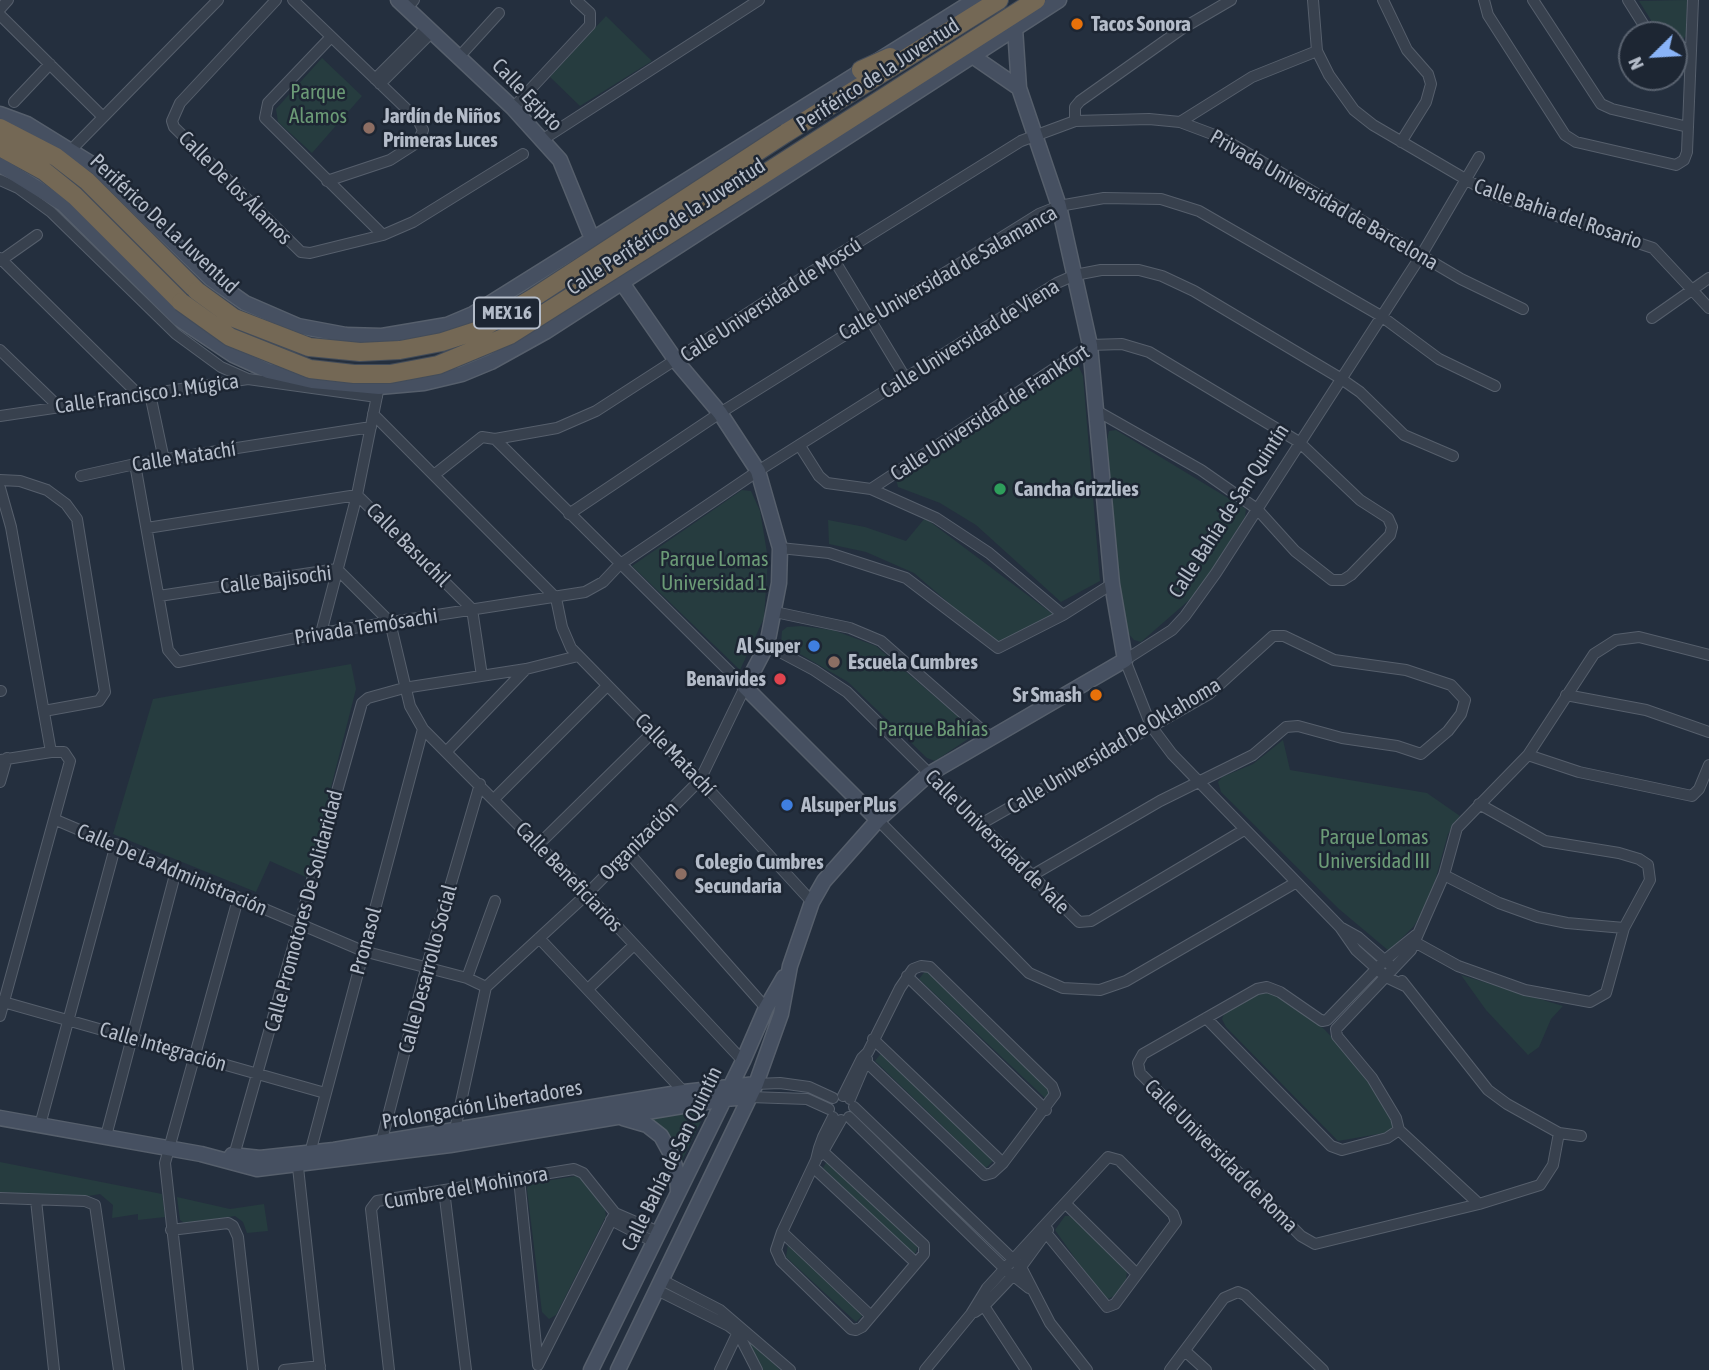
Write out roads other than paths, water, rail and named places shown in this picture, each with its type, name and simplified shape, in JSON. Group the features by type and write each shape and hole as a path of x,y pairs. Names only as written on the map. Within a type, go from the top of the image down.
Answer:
{"highway":[{"name":"Periférico de la Juventud","path":"786,133 999,0"},
{"name":"Periférico de la Juventud","path":"744,187 914,79 1012,23 1036,0"},
{"path":"862,70 948,32"},
{"path":"875,117 914,79"},
{"name":"Periférico De La Juventud","path":"0,128 56,157 87,181 197,291 234,318 309,347 360,352 400,350 442,342 479,330 533,298 786,133"},
{"name":"Periférico De La Juventud","path":"0,147 44,171 75,196 181,302 230,337 310,369 354,374 390,374 438,365 510,335 744,187"}],"street":[{"path":"0,9 8,0"},
{"path":"72,149 218,0"},
{"name":"Calle De los Álamos","path":"276,0 174,109 174,127 301,252 310,253 383,235 413,222 523,154"},
{"path":"293,0 418,120 424,130 421,139 371,168 327,180"},
{"path":"513,108 591,21 590,13 576,0"},
{"path":"542,140 760,0"},
{"name":"Calle Periférico de la Juventud","path":"0,114 27,124 72,149 95,166 211,279 245,303 298,326 345,335 382,336 447,325 473,314 975,0"},
{"path":"1059,0 1012,23 1019,88 1059,206 1090,345 1112,584 1125,660 1151,726 1172,754 1340,927 1352,946 1377,969 1390,973 1405,986 1488,1090 1507,1104 1559,1133 1581,1136"},
{"path":"1075,121 1075,107 1080,101 1183,28 1231,0"},
{"name":"Calle Bahia del Rosario","path":"1312,0 1317,51 1329,75 1354,110 1465,182 1516,204 1645,243 1663,256 1709,308"},
{"path":"1383,0 1407,50 1427,74 1431,84 1426,102 1401,142"},
{"path":"1484,0 1488,15 1558,126 1570,139 1676,165 1686,157 1693,0"},
{"path":"1533,0 1601,103 1612,109 1688,127"},
{"path":"1628,0 1641,21"},
{"name":"Calle Egipto","path":"406,3 429,29 513,108 565,169 593,241 677,362 720,413 758,471 780,548"},
{"path":"459,57 499,13"},
{"path":"0,15 103,117"},
{"path":"378,82 429,29"},
{"path":"331,37 268,103 264,113 268,124 383,235"},
{"path":"968,50 1019,88"},
{"name":"Calle Periférico de la Juventud","path":"0,165 21,183 63,204 179,319 233,355 268,370 312,381 378,392 462,374 502,356 875,117 968,50"},
{"path":"1180,122 1252,77 1317,51"},
{"path":"15,102 50,64"},
{"name":"Privada Universidad de Barcelona","path":"1036,135 1075,121 1149,118 1180,122 1220,137 1485,292 1523,309"},
{"name":"Calle Universidad de Moscú","path":"434,475 482,438 495,439 573,424 677,362 833,258 1036,135"},
{"name":"Calle Bahía de San Quintín","path":"618,1370 753,1090 780,1014 790,966 811,902 830,874 878,820 929,774 1152,644 1185,617 1422,254 1479,157"},
{"path":"0,180 21,183 176,334 221,366 248,379"},
{"name":"Calle Universidad de Salamanca","path":"569,514 720,413 1039,214 1059,206 1104,198 1139,197 1178,203 1232,229 1381,316 1427,352 1495,386"},
{"path":"622,222 620,230 624,244 635,259 647,265"},
{"path":"37,235 1,260 144,395 164,460"},
{"path":"833,258 906,379"},
{"path":"552,267 568,283 577,310"},
{"name":"Calle Universidad de Viena","path":"556,598 594,588 619,565 758,471 1046,289 1075,275 1122,269 1162,276 1340,378 1360,392 1394,429 1453,456"},
{"path":"1652,318 1709,278"},
{"name":"Calle Universidad de Frankfort","path":"871,489 1090,345 1122,344 1149,352 1299,442 1360,500 1391,522 1390,535 1350,575 1336,581 1324,576 1295,551 1257,509"},
{"path":"0,350 59,407"},
{"name":"Calle Francisco J. Múgica","path":"0,416 248,379 378,392"},
{"path":"321,633 357,495 378,392"},
{"path":"1097,411 1201,470 1257,509"},
{"path":"373,414 556,598"},
{"name":"Calle Matachí","path":"81,476 135,464 371,427"},
{"path":"495,439 1030,973 1063,989 1100,990 1126,981 1295,883"},
{"path":"800,446 819,476 827,483 871,489 906,503 962,534 1063,615"},
{"path":"135,464 159,596"},
{"path":"0,480 20,481 47,490 66,504 77,519 104,696 99,701 44,711"},
{"path":"0,488 11,527 51,752"},
{"name":"Calle Basuchil","path":"146,528 357,495 472,609"},
{"path":"745,687 767,645 775,612 780,548 829,553 896,574 923,589 998,648 1063,615 1112,584"},
{"name":"Calle Bajisochi","path":"159,596 337,569 390,622"},
{"name":"Privada Temósachi","path":"159,596 168,650 178,662 321,633 556,598"},
{"name":"Calle Matachí","path":"556,598 566,639 578,656 699,780 811,902"},
{"path":"472,609 481,676"},
{"path":"775,612 850,628 881,642 990,737"},
{"path":"390,622 404,688 526,669 578,656"},
{"name":"Calle Universidad De Oklahoma","path":"979,825 1209,694 1241,667 1267,639 1276,635 1334,660 1406,670 1451,685 1465,700 1464,707 1436,744 1421,754 1397,746 1342,738 1292,725 1281,729 1253,755 1198,781"},
{"path":"1479,1204 1399,1130 1396,1118 1372,1078 1337,1036 1336,1029 1390,973 1414,939 1444,875 1457,828 1528,755 1594,654 1616,640 1628,637 1652,639 1709,655"},
{"name":"Calle Universidad de Yale","path":"767,645 847,692 1074,920 1084,923 1244,830"},
{"path":"447,751 526,669"},
{"path":"494,799 607,686"},
{"name":"Organización","path":"486,987 587,894 699,780 745,687"},
{"name":"Calle Beneficiarios","path":"404,688 422,729 539,844 743,1061"},
{"name":"Calle Promotores De Solidaridad","path":"233,1159 359,707 368,698 404,688"},
{"path":"1566,695 1646,710 1709,732"},
{"name":"Pronasol","path":"301,1158 326,1093 422,729"},
{"path":"539,844 653,732"},
{"path":"0,782 4,759 51,752 64,752 69,757 56,820 0,1016"},
{"path":"1528,755 1579,772 1692,796 1699,789 1709,765"},
{"path":"1031,876 1198,781"},
{"name":"Calle Desarrollo Social","path":"380,1149 426,969 480,784"},
{"path":"1414,939 1448,962 1497,981 1550,996 1590,1002 1603,996 1608,987 1624,928 1650,880 1650,870 1643,861 1619,853 1545,841 1479,804"},
{"name":"Calle De La Administración","path":"56,820 363,951 467,978 486,987"},
{"path":"40,1125 116,844"},
{"path":"628,852 766,1008"},
{"path":"106,1136 176,871"},
{"path":"1444,875 1499,903 1538,917 1624,928"},
{"path":"188,1370 165,1173 169,1148 197,1056 238,899"},
{"path":"467,978 495,901"},
{"path":"1340,927 1351,932 1385,960 1390,973"},
{"path":"539,939 684,1092"},
{"path":"1399,1130 1387,1138 1342,1150 1334,1148 1206,1018 1248,992 1267,987 1287,996 1322,1021 1329,1018 1385,960 1414,939"},
{"path":"588,989 634,945"},
{"name":"Calle Bahía de San Quintín","path":"592,1370 743,1061 766,1008 790,966"},
{"path":"822,1150 921,1239 925,1251 862,1327 851,1329 779,1258 776,1250 873,1039 907,976 916,967 930,967 1054,1089 1054,1098 1003,1163 989,1175 978,1171 866,1057"},
{"path":"907,976 1046,1110"},
{"path":"452,1139 486,987"},
{"name":"Calle Integración","path":"2,1002 326,1093"},
{"name":"Calle Universidad de Roma","path":"1206,1018 1143,1054 1138,1063 1140,1073 1311,1243 1325,1243 1479,1204 1541,1185 1553,1165 1559,1133"},
{"path":"873,1039 1003,1163"},
{"name":"Prolongación Libertadores","path":"0,1118 214,1157 301,1158 452,1139 609,1111 684,1092 731,1085 753,1090"},
{"path":"753,1090 842,1108 977,1224 1018,1263 1050,1323 1087,1370"},
{"name":"Prolongación Libertadores","path":"609,1111 724,1099 753,1090"},
{"path":"842,1108 969,1234 1030,1289"},
{"path":"609,1111 647,1125 661,1136 677,1173 678,1193"},
{"path":"925,1370 1018,1263 1051,1220 1104,1161 1112,1157 1155,1196 1173,1214 1175,1226 1115,1304 1105,1307 1044,1231"},
{"path":"284,1370 320,1368 301,1158"},
{"path":"814,1164 916,1264"},
{"name":"Cumbre del Mohinora","path":"389,1370 372,1206 379,1200 580,1171 613,1216 657,1237"},
{"path":"519,1179 537,1367"},
{"path":"443,1190 466,1370"},
{"path":"0,1198 85,1201 96,1205 119,1370"},
{"path":"36,1200 54,1370"},
{"path":"1066,1204 1137,1274"},
{"path":"537,1367 613,1216"},
{"path":"171,1230 228,1223 233,1226 237,1237 253,1370"},
{"path":"969,1234 977,1224"},
{"path":"782,1232 871,1316"},
{"path":"659,1285 739,1331 790,1370"},
{"path":"1170,1370 1224,1298 1233,1292 1245,1295 1323,1370"},
{"path":"982,1303 1024,1369"},
{"path":"720,1370 739,1331"},
{"path":"739,1331 757,1370"},
{"path":"1185,1351 1206,1370"}],"place":[{"name":"Tacos Sonora","path":"1077,24"},
{"name":"Jardín de Niños Primeras Luces","path":"369,128"},
{"name":"Cancha Grizzlies","path":"1000,489"},
{"name":"Al Super","path":"814,646"},
{"name":"Escuela Cumbres","path":"834,662"},
{"name":"Benavides","path":"780,679"},
{"name":"Sr Smash","path":"1096,695"},
{"name":"Alsuper Plus","path":"787,805"},
{"name":"Colegio Cumbres Secundaria","path":"681,874"}],"park label":[{"name":"Parque Alamos","path":"318,104"},
{"name":"Parque Lomas Universidad 1","path":"714,571"},
{"name":"Parque Bahías","path":"933,729"},
{"name":"Parque Lomas Universidad III","path":"1374,849"}]}
